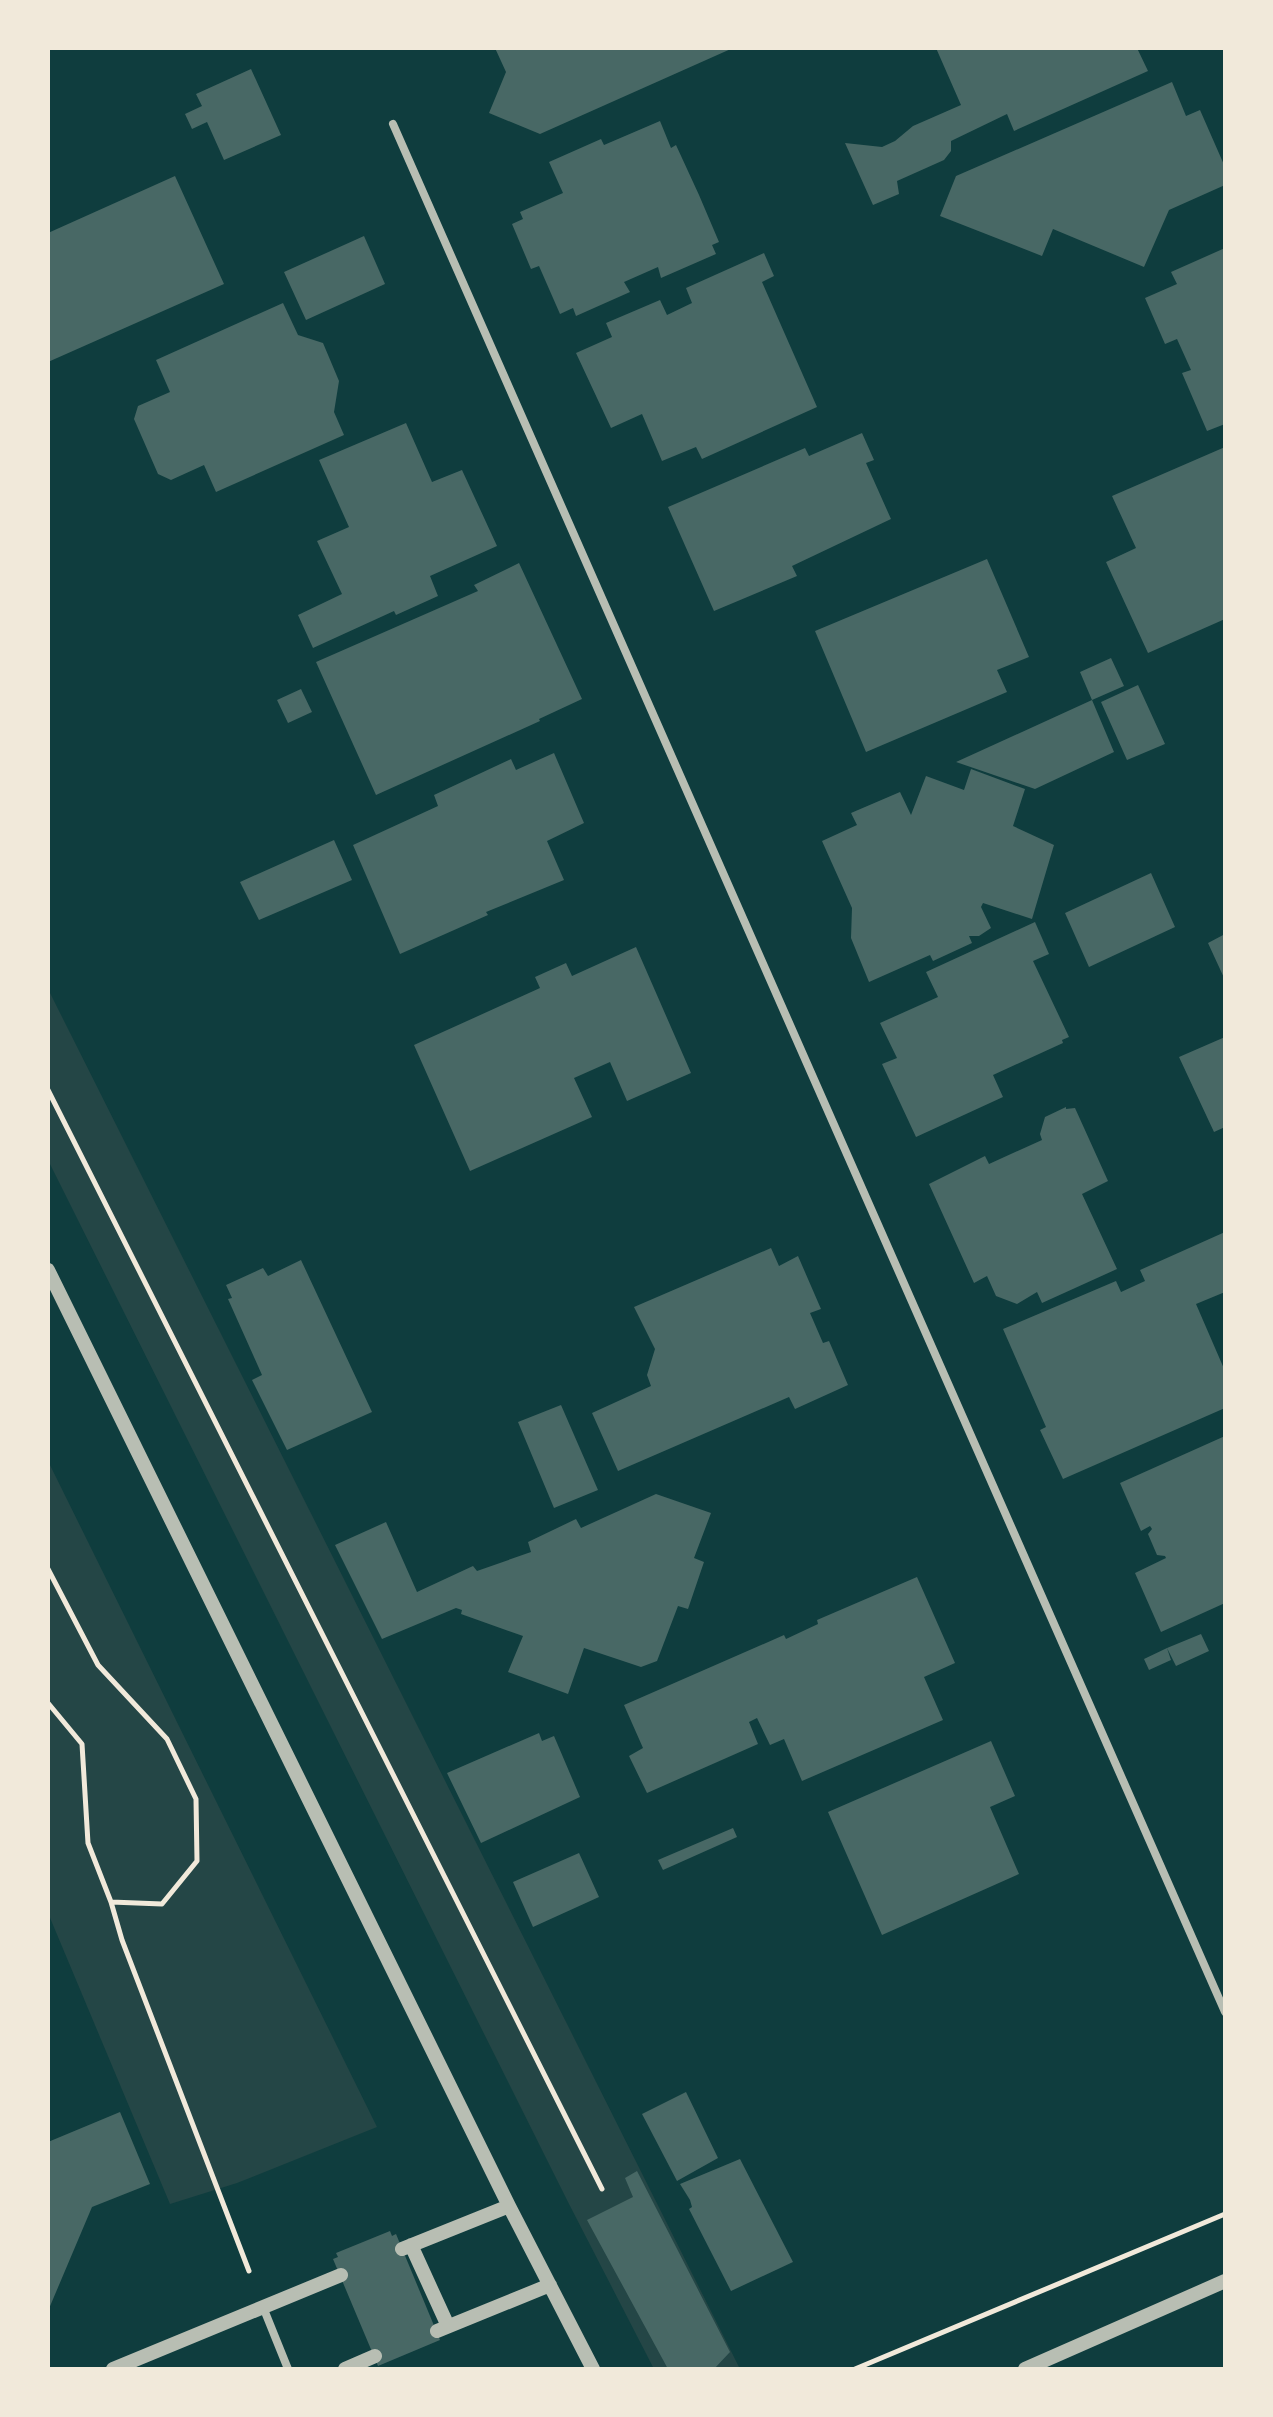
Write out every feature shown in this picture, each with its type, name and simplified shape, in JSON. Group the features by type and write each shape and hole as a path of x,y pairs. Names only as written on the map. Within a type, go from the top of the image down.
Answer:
{"street":[{"path":"393,124 1225,2012"},
{"path":"48,1270 509,2206 593,2369"},
{"path":"509,2206 406,2247 443,2329 550,2285"},
{"path":"113,2369 341,2275"},
{"path":"1025,2369 1225,2281"},
{"path":"263,2307 288,2369"},
{"path":"345,2369 375,2356"}],"path":[{"path":"48,1090 602,2189"},
{"path":"48,1569 98,1665 167,1739 196,1799 197,1861 162,1904 111,1902"},
{"path":"48,1703 82,1744 88,1843 263,2307"},
{"path":"855,2369 1225,2214"}],"shaded area":[{"path":"48,989 739,2367 743,2369 654,2369 568,2202 48,1160"},
{"path":"48,1461 377,2127 237,2183 170,2204 48,1913"}],"building":[{"path":"495,48 733,48 540,134 489,113 506,72"},
{"path":"936,48 1137,48 1148,71 1014,131 1007,114 951,141 951,151 944,160 897,181 899,194 873,205 845,143 882,147 913,126 961,105"},
{"path":"251,69 281,135 224,160 207,122 192,129 185,114 202,106 196,94"},
{"path":"1172,82 1186,116 1200,110 1225,167 1225,185 1169,210 1144,267 1053,229 1042,256 940,216 956,176"},
{"path":"660,121 671,148 676,145 719,242 712,245 716,254 661,278 658,267 624,282 630,292 576,316 573,308 560,314 539,266 531,269 512,224 523,219 520,212 563,193 549,162 601,139 604,145"},
{"path":"175,176 224,284 48,362 48,233"},
{"path":"364,236 385,284 306,320 284,272"},
{"path":"1225,248 1225,424 1207,431 1182,373 1191,370 1177,339 1165,344 1145,298 1177,284 1171,272"},
{"path":"764,253 774,276 762,282 817,407 702,459 696,447 662,461 642,414 611,428 576,353 612,337 606,323 660,300 667,315 692,303 686,288"},
{"path":"283,303 298,335 323,343 339,381 334,412 344,435 216,492 204,465 171,480 158,474 134,419 138,406 170,392 156,360"},
{"path":"406,423 432,482 462,470 497,546 430,576 438,596 396,615 394,611 313,648 298,615 342,594 317,541 349,527 319,460"},
{"path":"862,433 874,460 866,463 891,519 792,566 797,576 714,611 668,507 805,448 809,456"},
{"path":"1225,447 1225,619 1148,653 1106,562 1136,548 1112,496"},
{"path":"987,559 1029,657 997,670 1007,692 866,752 815,631"},
{"path":"519,563 582,699 376,795 316,662 478,591 474,585"},
{"path":"1111,658 1124,686 1092,700 1080,672"},
{"path":"1138,685 1165,744 1127,760 1101,702"},
{"path":"301,689 312,712 288,723 277,700"},
{"path":"1092,700 1114,752 1035,789 956,762"},
{"path":"554,753 584,823 547,841 564,880 486,912 488,915 400,954 353,845 438,806 434,795 511,759 516,770"},
{"path":"971,769 1025,789 1013,826 1054,845 1032,919 983,903 981,907 991,928 979,936 969,936 972,943 933,961 930,955 869,982 851,938 852,908 822,841 857,825 851,813 900,792 911,815 926,776 964,790"},
{"path":"334,840 352,880 259,920 240,882"},
{"path":"1151,873 1175,927 1089,967 1065,913"},
{"path":"1035,922 1049,954 1033,961 1069,1037 1062,1040 1063,1043 993,1075 1003,1097 916,1137 882,1064 897,1058 880,1023 938,997 926,972"},
{"path":"1225,934 1225,980 1208,943"},
{"path":"636,947 691,1073 627,1101 610,1062 574,1078 592,1117 470,1171 414,1045 540,988 535,977 566,963 572,976"},
{"path":"1225,1037 1225,1127 1214,1132 1179,1057"},
{"path":"1066,1107 1075,1108 1108,1181 1082,1194 1117,1269 1042,1303 1037,1292 1017,1304 996,1296 987,1276 974,1283 929,1184 985,1156 989,1164 1042,1140 1040,1134 1045,1117"},
{"path":"1225,1232 1225,1292 1196,1304 1225,1371 1225,1408 1063,1479 1040,1430 1046,1427 1003,1329 1116,1281 1121,1292 1145,1281 1140,1270"},
{"path":"771,1248 779,1266 798,1256 821,1309 810,1313 823,1343 829,1341 848,1385 795,1409 789,1397 618,1471 592,1413 651,1386 647,1375 655,1349 634,1307"},
{"path":"301,1260 372,1412 287,1450 252,1380 262,1375 228,1299 232,1298 226,1285 263,1268 268,1276"},
{"path":"561,1405 598,1490 554,1508 518,1422"},
{"path":"1225,1436 1225,1603 1161,1632 1135,1573 1166,1558 1157,1555 1148,1534 1152,1529 1150,1526 1141,1531 1120,1483"},
{"path":"656,1494 711,1513 694,1558 704,1562 688,1609 678,1606 657,1661 641,1667 584,1648 568,1694 508,1672 523,1636 461,1614 462,1610 456,1608 382,1639 335,1545 386,1522 417,1592 473,1566 477,1571 531,1552 528,1542 576,1519 581,1528"},
{"path":"917,1577 955,1663 924,1677 943,1720 802,1781 784,1739 770,1745 757,1718 749,1722 758,1744 647,1793 629,1756 643,1748 624,1705 784,1635 786,1639 818,1624 817,1620"},
{"path":"1201,1634 1209,1651 1176,1666 1167,1648"},
{"path":"1167,1648 1171,1660 1149,1670 1144,1659"},
{"path":"539,1733 542,1741 554,1736 580,1797 481,1843 447,1773"},
{"path":"991,1741 1015,1796 990,1807 1019,1874 882,1935 828,1812"},
{"path":"733,1828 737,1837 663,1870 658,1860"},
{"path":"579,1853 599,1897 533,1927 513,1882"},
{"path":"686,2092 718,2158 677,2181 642,2114"},
{"path":"120,2112 150,2184 92,2207 48,2311 48,2142"},
{"path":"740,2159 793,2262 731,2291 689,2209 692,2207 690,2200 680,2184"},
{"path":"637,2171 730,2352 714,2369 668,2369 587,2220 633,2197 625,2178"},
{"path":"390,2231 392,2236 396,2234 440,2340 378,2366 333,2259 338,2257 336,2253"}]}
